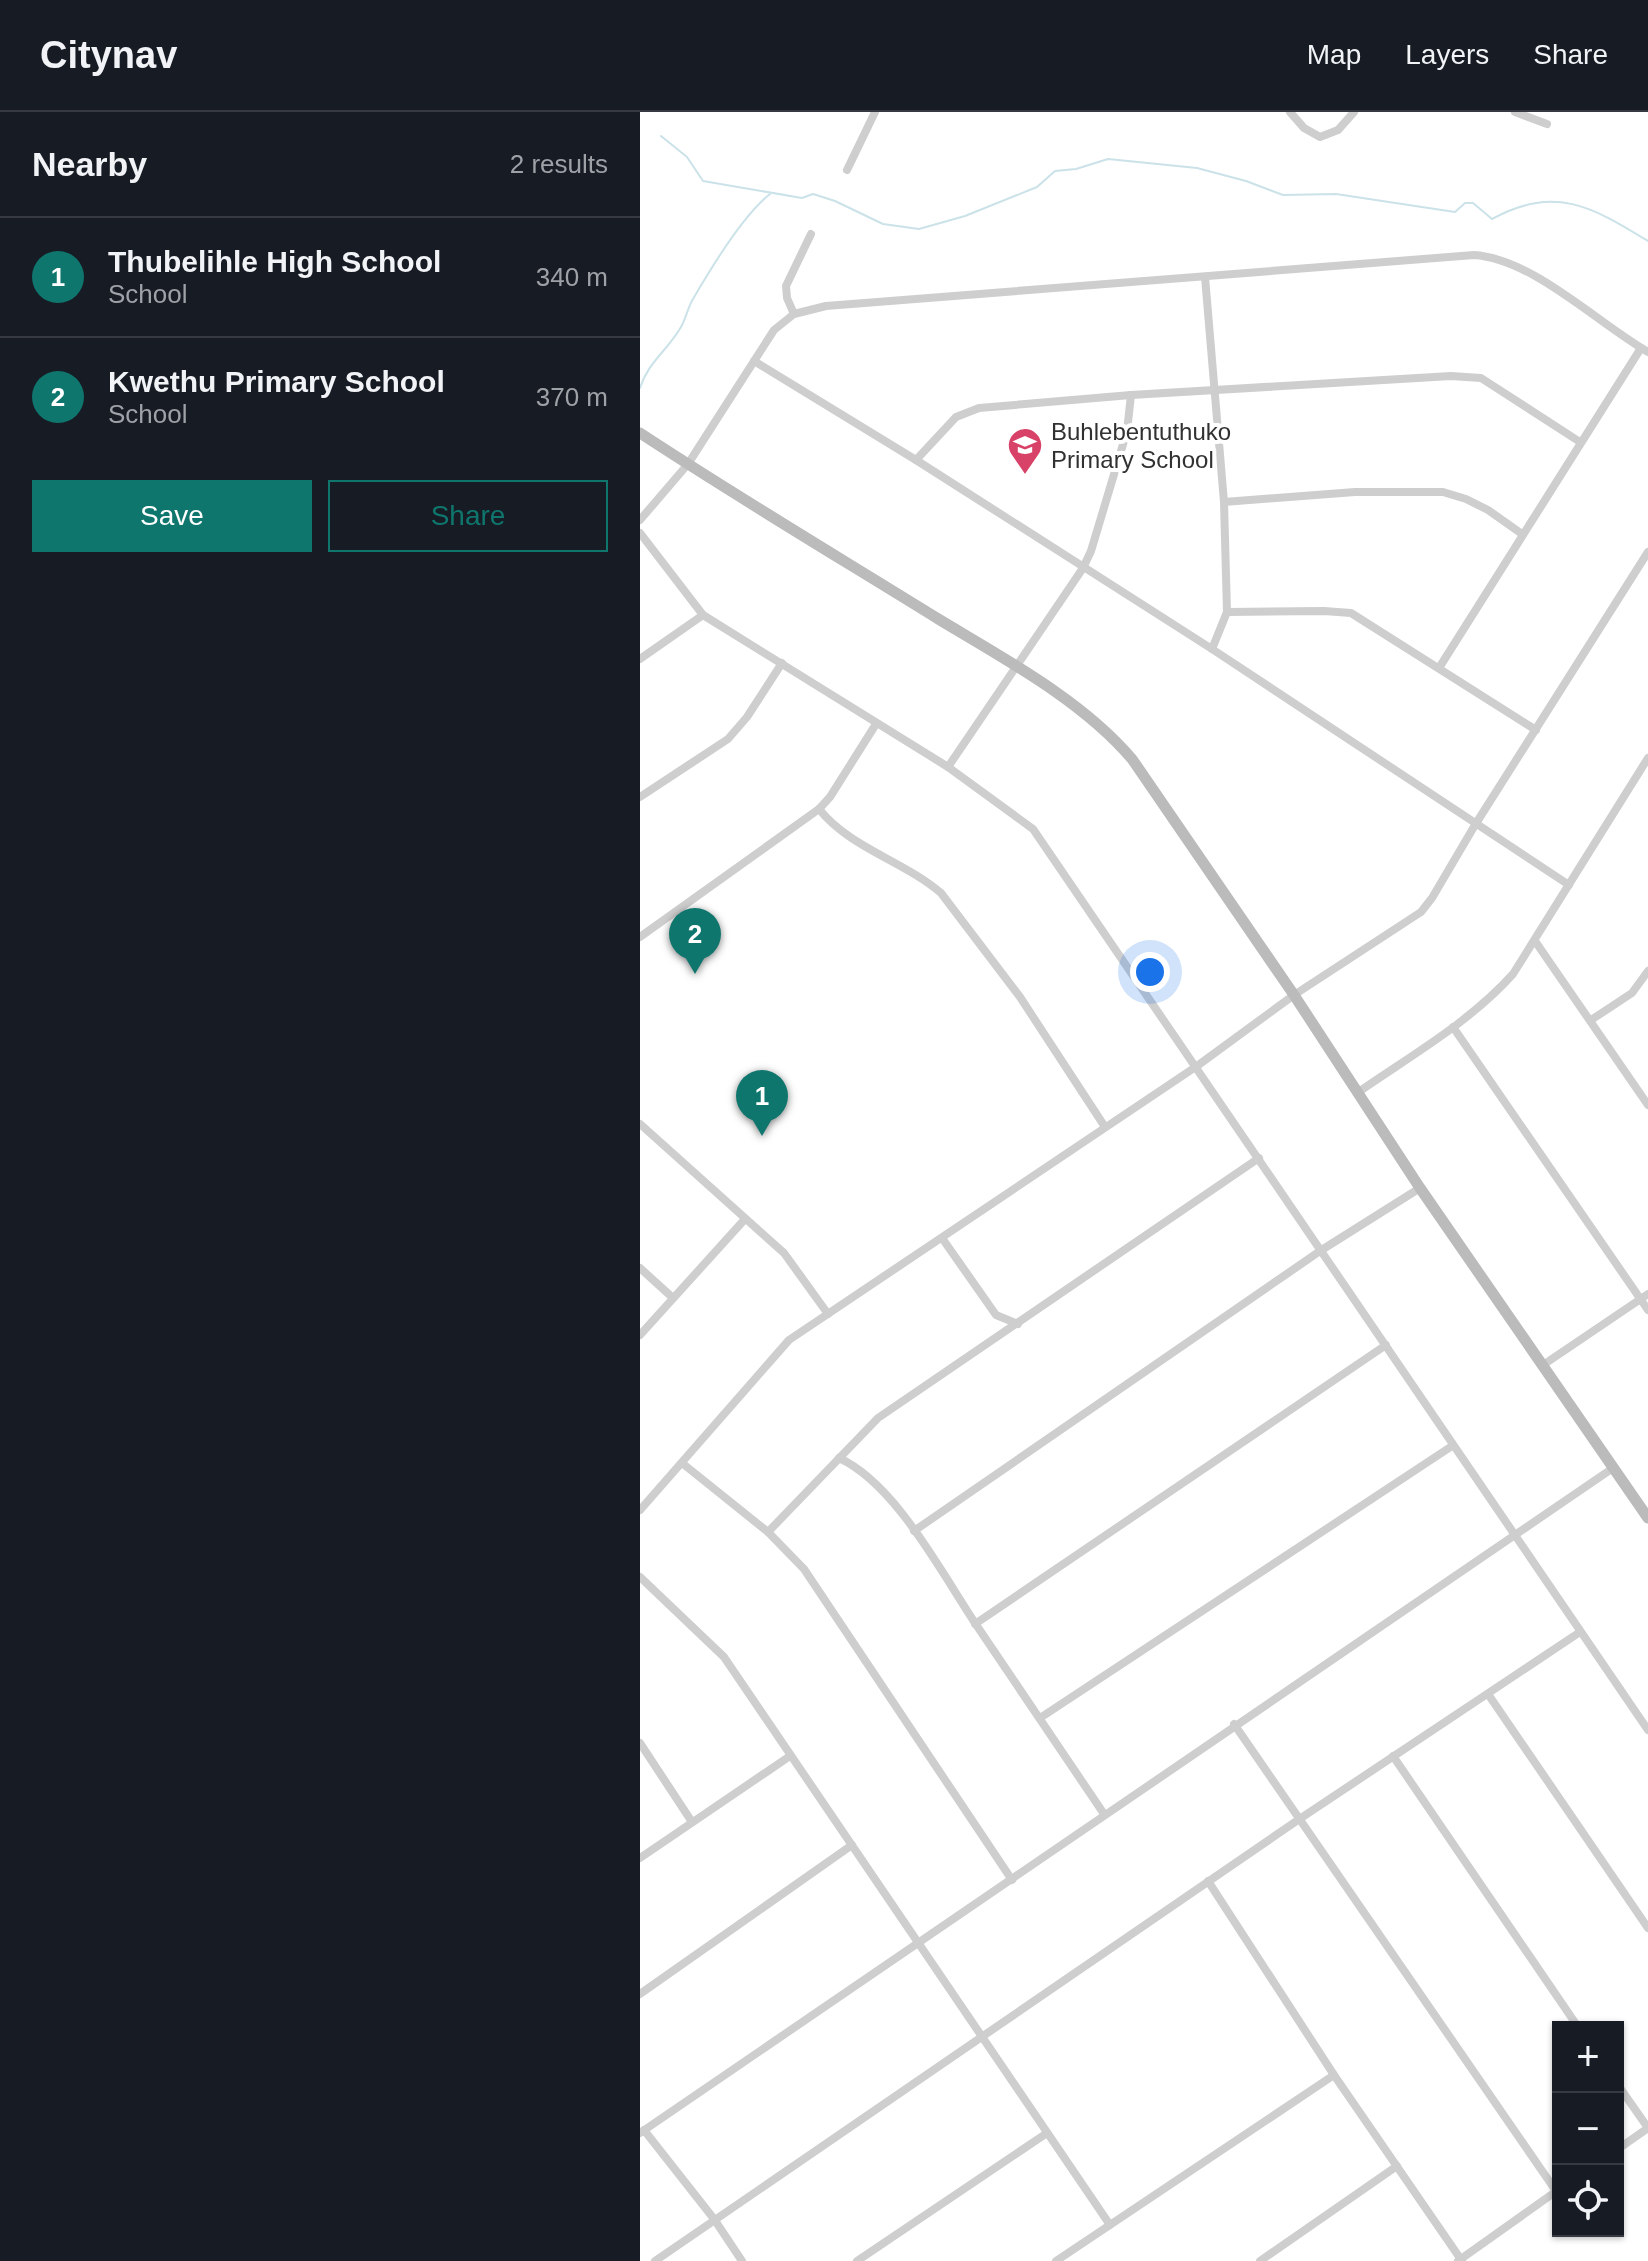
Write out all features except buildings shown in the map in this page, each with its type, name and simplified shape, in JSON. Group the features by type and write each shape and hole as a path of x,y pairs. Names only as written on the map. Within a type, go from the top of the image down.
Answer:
{"street":[{"path":"847,170 875,112"},
{"path":"1290,112 1304,128 1320,137 1338,130 1354,112"},
{"path":"1515,112 1547,124"},
{"path":"794,314 786,286 811,234"},
{"path":"640,520 688,464 774,330 794,314 835,305 1444,256 1500,258 1526,270 1645,350 1580,442 1439,668"},
{"path":"1205,277 1224,502 1227,612 1212,649"},
{"path":"754,361 916,460 1212,649 1569,885"},
{"path":"916,460 948,425 968,411 1215,389 1472,377 1481,378 1580,442"},
{"path":"948,767 1083,568 1091,551 1127,431 1131,395"},
{"path":"640,433 1015,666 1080,709 1125,751 1294,995 1420,1188 1648,1518"},
{"path":"1224,502 1355,492 1443,492 1488,510 1522,534"},
{"path":"640,533 703,615 948,767 1033,829 1648,1730"},
{"path":"640,1510 778,1349 1197,1066 1294,995 1421,912 1648,552"},
{"path":"1227,612 1351,613 1536,730"},
{"path":"640,659 703,615"},
{"path":"640,797 728,739 747,717 782,663"},
{"path":"640,937 819,809 830,797 876,724"},
{"path":"1357,1093 1453,1027 1493,996 1513,974 1648,758"},
{"path":"819,809 847,835 941,893 1020,997 1105,1127"},
{"path":"1535,941 1648,1105"},
{"path":"1591,1020 1632,993 1648,971"},
{"path":"1453,1027 1644,1297 1648,1310"},
{"path":"640,1124 795,1265 828,1314"},
{"path":"768,1532 878,1418 896,1404 1259,1158"},
{"path":"914,1531 1320,1251 1420,1188"},
{"path":"640,1335 745,1219"},
{"path":"942,1238 996,1315 1018,1324"},
{"path":"640,1268 673,1298"},
{"path":"1543,1365 1644,1297"},
{"path":"975,1624 1386,1345"},
{"path":"1040,1718 1452,1446"},
{"path":"839,1458 867,1476 914,1531 1104,1814"},
{"path":"682,1463 768,1532 804,1569 1012,1880"},
{"path":"742,2261 714,2219 642,2131 1613,1468"},
{"path":"640,1577 724,1657 1110,2225"},
{"path":"655,2261 1208,1881 1580,1632"},
{"path":"1488,1694 1648,1928"},
{"path":"1234,1724 1552,2184"},
{"path":"640,1743 692,1822"},
{"path":"640,1858 790,1756"},
{"path":"1393,1756 1574,2021"},
{"path":"640,1994 852,1845"},
{"path":"1208,1881 1334,2075 1460,2260 1552,2195"},
{"path":"1056,2261 1334,2075"},
{"path":"1624,2094 1648,2128 1624,2145"},
{"path":"857,2261 1047,2133"},
{"path":"1260,2261 1397,2166"}],"waterway":[{"path":"661,136 687,157 703,181 802,198 813,194 883,224 919,229 965,216 1037,187 1055,171 1076,169 1108,159 1197,168 1283,195 1336,194 1455,212 1465,203 1473,203 1492,219 1535,203 1572,204 1608,218 1648,241"},
{"path":"640,388 648,371 681,327 693,299 728,243 770,194"}],"place":[{"name":"Buhlebentuthuko Primary School","path":"1025,476"},
{"name":"Kwethu Primary School","path":"695,974"},
{"name":"Thubelihle High School","path":"762,1136"}]}
